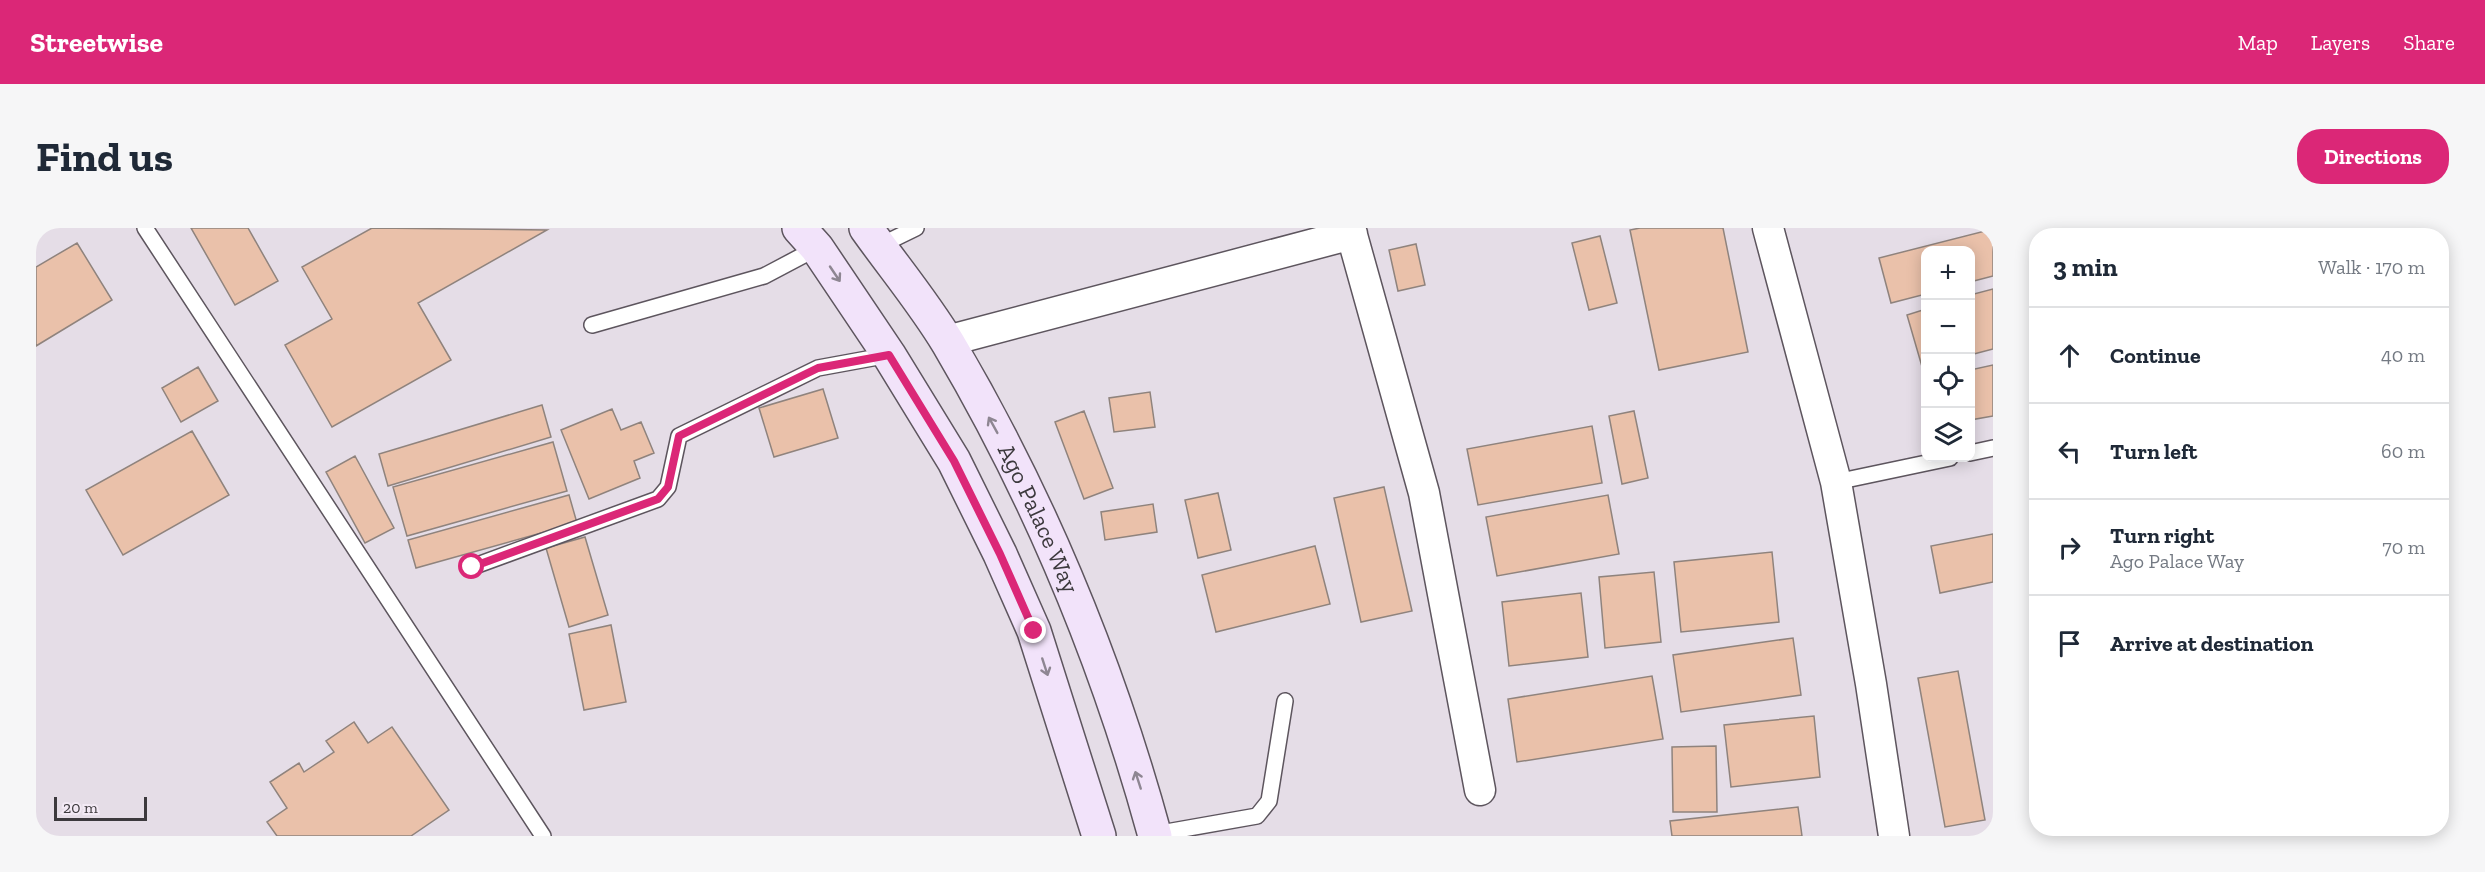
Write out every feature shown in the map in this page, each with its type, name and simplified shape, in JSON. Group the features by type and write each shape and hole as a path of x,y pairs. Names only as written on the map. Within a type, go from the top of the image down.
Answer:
{"main road":[{"name":"Ago Palace Way","path":"873,237 947,341 998,434 1053,545 1096,647 1155,835"},
{"name":"Ago Palace Way","path":"808,238 889,355 954,461 1000,554 1034,631 1099,836"}],"street":[{"path":"1768,228 1836,482 1872,684 1894,836"},
{"path":"947,341 1351,231 1424,493 1480,790"}],"lane":[{"path":"145,228 543,836"},
{"path":"873,237 916,228"},
{"path":"592,325 764,276 808,238"},
{"path":"472,567 658,499 668,487 679,436 688,430 735,410 818,368 889,355"},
{"path":"1975,452 1993,448"},
{"path":"1836,482 1931,462"},
{"path":"1155,835 1257,816 1269,801 1285,701"}],"building":[{"path":"191,228 248,228 278,281 235,305"},
{"path":"372,228 547,230 418,303 451,360 332,427 285,345 332,319 302,267"},
{"path":"1723,228 1748,352 1659,370 1630,230"},
{"path":"1993,229 1993,276 1975,281 1975,246 1926,246"},
{"path":"1600,236 1617,303 1589,310 1572,243"},
{"path":"77,243 112,300 36,346 36,267"},
{"path":"1416,244 1425,285 1398,291 1389,250"},
{"path":"1921,247 1921,295 1891,303 1879,258"},
{"path":"1993,289 1993,349 1975,354 1975,300 1975,294"},
{"path":"1921,311 1921,363 1907,315"},
{"path":"1993,365 1993,416 1975,419 1975,369"},
{"path":"198,367 218,401 181,422 162,388"},
{"path":"823,389 838,438 774,457 759,408"},
{"path":"1150,392 1155,427 1114,432 1109,398"},
{"path":"542,405 551,437 388,486 379,454"},
{"path":"612,409 621,430 641,422 654,453 634,461 640,478 589,499 561,430"},
{"path":"1084,411 1113,488 1084,499 1055,422"},
{"path":"1634,411 1648,478 1622,484 1609,416"},
{"path":"1592,426 1602,483 1478,505 1467,449"},
{"path":"192,431 229,495 123,555 86,490"},
{"path":"553,442 567,491 407,536 393,487"},
{"path":"355,456 394,528 365,543 326,472"},
{"path":"1384,487 1412,611 1361,622 1334,498"},
{"path":"1218,493 1231,550 1198,558 1185,500"},
{"path":"569,495 577,523 416,568 408,540"},
{"path":"1608,495 1619,554 1497,576 1486,517"},
{"path":"1153,504 1157,532 1105,540 1101,512"},
{"path":"1993,534 1993,582 1940,593 1931,546"},
{"path":"585,537 608,615 569,627 546,548"},
{"path":"1315,546 1330,604 1216,632 1202,575"},
{"path":"1772,552 1779,622 1681,632 1674,562"},
{"path":"1654,572 1661,642 1605,648 1599,577"},
{"path":"1581,593 1588,657 1509,666 1502,602"},
{"path":"611,625 626,702 584,710 569,634"},
{"path":"1793,638 1801,695 1681,712 1673,655"},
{"path":"1958,671 1985,820 1945,827 1918,678"},
{"path":"1652,676 1663,739 1517,762 1508,699"},
{"path":"1814,716 1820,777 1731,787 1724,725"},
{"path":"354,722 368,743 392,727 449,810 411,836 277,836 267,822 287,808 270,782 299,763 304,772 334,752 326,741"},
{"path":"1716,746 1717,812 1673,812 1672,747"},
{"path":"1798,807 1802,836 1672,836 1670,821"}],"route":[{"path":"472,567 658,499 668,487 679,436 688,430 706,424 818,368 889,355 954,461 1000,554 1034,631"}]}
